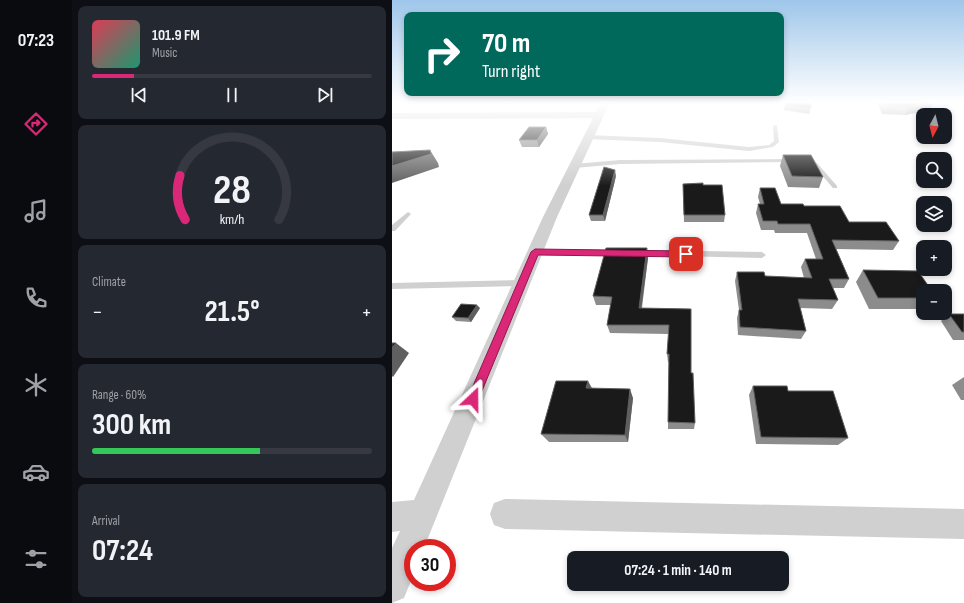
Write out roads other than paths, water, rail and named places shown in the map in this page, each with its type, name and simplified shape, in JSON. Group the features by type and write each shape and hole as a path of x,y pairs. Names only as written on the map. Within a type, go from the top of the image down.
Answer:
{"street":[{"path":"392,586 535,252 592,130"},
{"path":"392,517 423,514"},
{"path":"505,514 964,524"}],"lane":[{"path":"588,137 660,140 736,148 763,148 771,146 776,140 775,130"},
{"path":"574,166 635,162 807,162 814,164 835,187"},
{"path":"392,229 408,214"},
{"path":"535,252 762,255"},
{"path":"392,286 522,283"}]}
